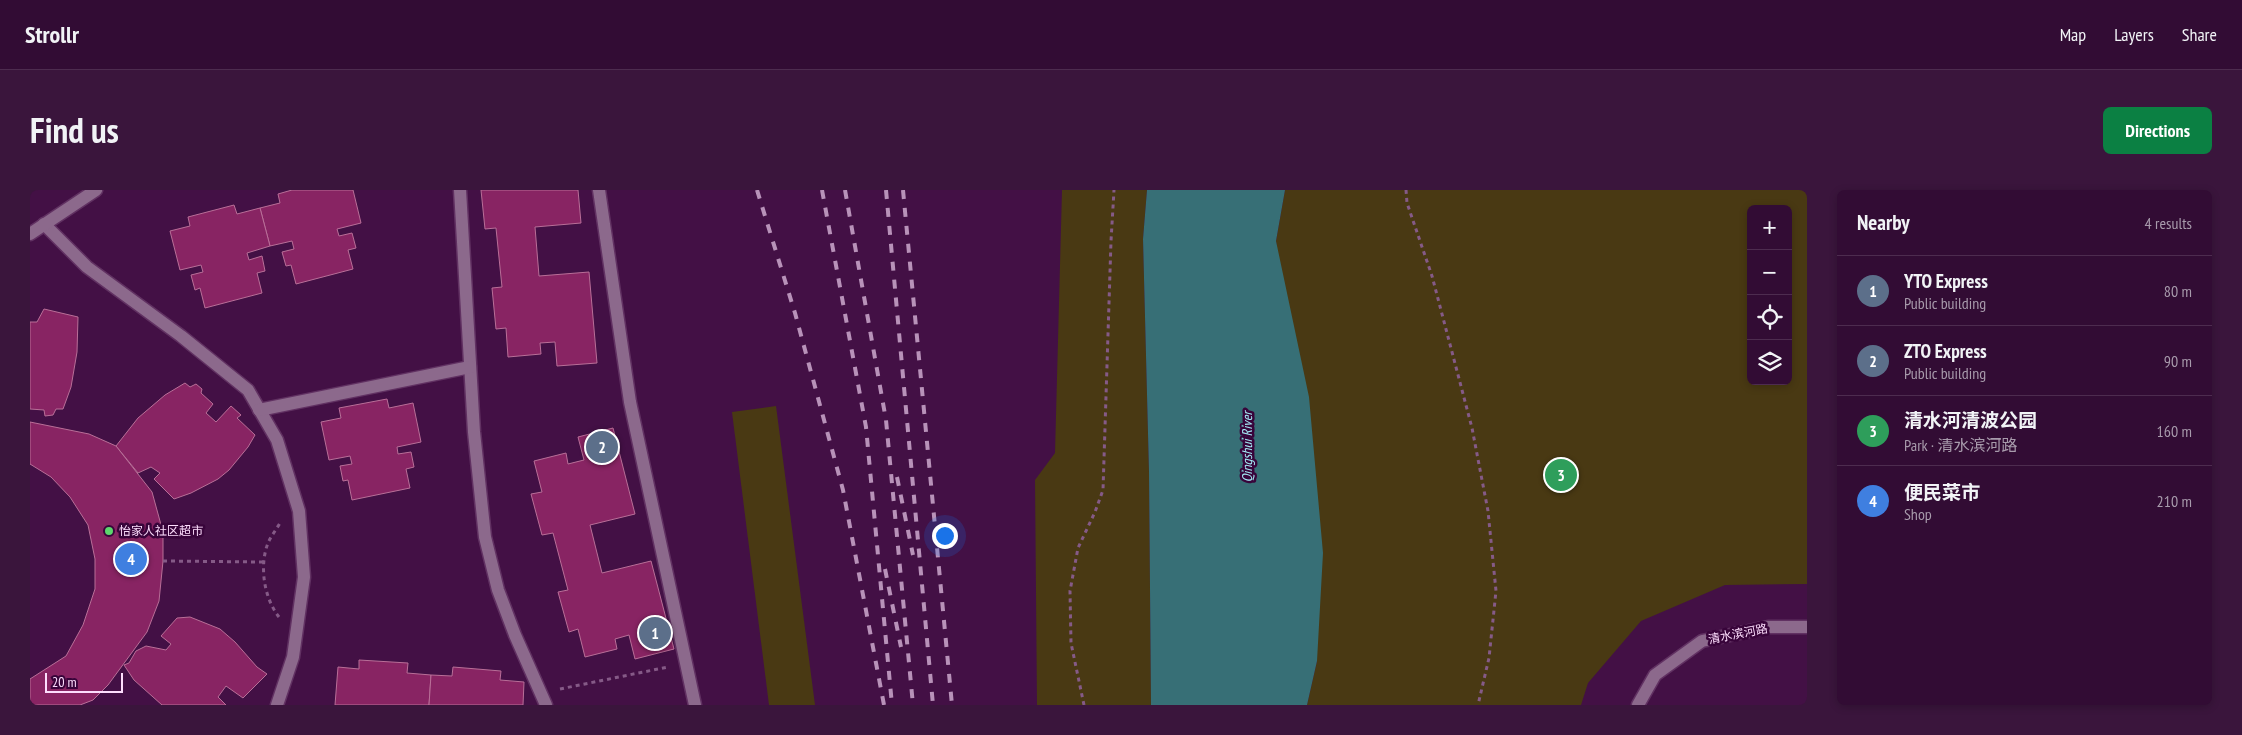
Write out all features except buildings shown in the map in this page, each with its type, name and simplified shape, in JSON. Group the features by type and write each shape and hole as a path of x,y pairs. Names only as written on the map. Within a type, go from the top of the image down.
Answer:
{"street":[{"path":"30,234 96,190"},
{"path":"460,190 474,432 485,537 498,590 515,636 544,699"},
{"path":"599,190 630,402 696,705"},
{"path":"44,224 88,267 181,336 248,390 277,440 297,504 304,577 293,657 277,705"},
{"path":"259,410 470,366"},
{"name":"清水滨河路","path":"1638,705 1656,675 1702,641 1768,627 1807,627"}],"path":[{"path":"1084,705 1071,643 1070,591 1078,548 1103,490 1114,190"},
{"path":"1406,190 1407,203 1432,276 1472,428 1488,511 1496,591 1489,658 1478,705"},
{"path":"296,638 270,606 263,562 268,543 280,523 297,504"},
{"path":"163,561 263,562"},
{"path":"544,699 686,663"}],"shaded area":[{"path":"1062,190 1147,190 1143,239 1149,472 1151,705 1037,705 1035,480 1055,453"},
{"path":"1285,190 1807,190 1807,584 1725,585 1641,621 1588,683 1581,705 1307,705 1317,661 1276,241"},
{"path":"776,406 815,705 769,705 732,412"}],"water":[{"name":"Qingshui River","path":"1147,190 1285,190 1276,241 1309,397 1323,553 1317,661 1307,705 1151,705 1149,472 1143,239"}],"railway":[{"path":"757,190 795,313 843,490 884,705"},
{"path":"822,190 866,427 892,705"},
{"path":"845,190 886,420 913,705"},
{"path":"886,190 933,705"},
{"path":"903,190 952,705"},
{"path":"897,477 913,555"},
{"path":"885,569 901,647"}],"place":[{"name":"ZTO Express","path":"602,447"},
{"name":"清水河清波公园","path":"1561,475"},
{"name":"怡家人社区超市","path":"109,531"},
{"name":"便民菜市","path":"131,559"},
{"name":"YTO Express","path":"655,633"}]}
